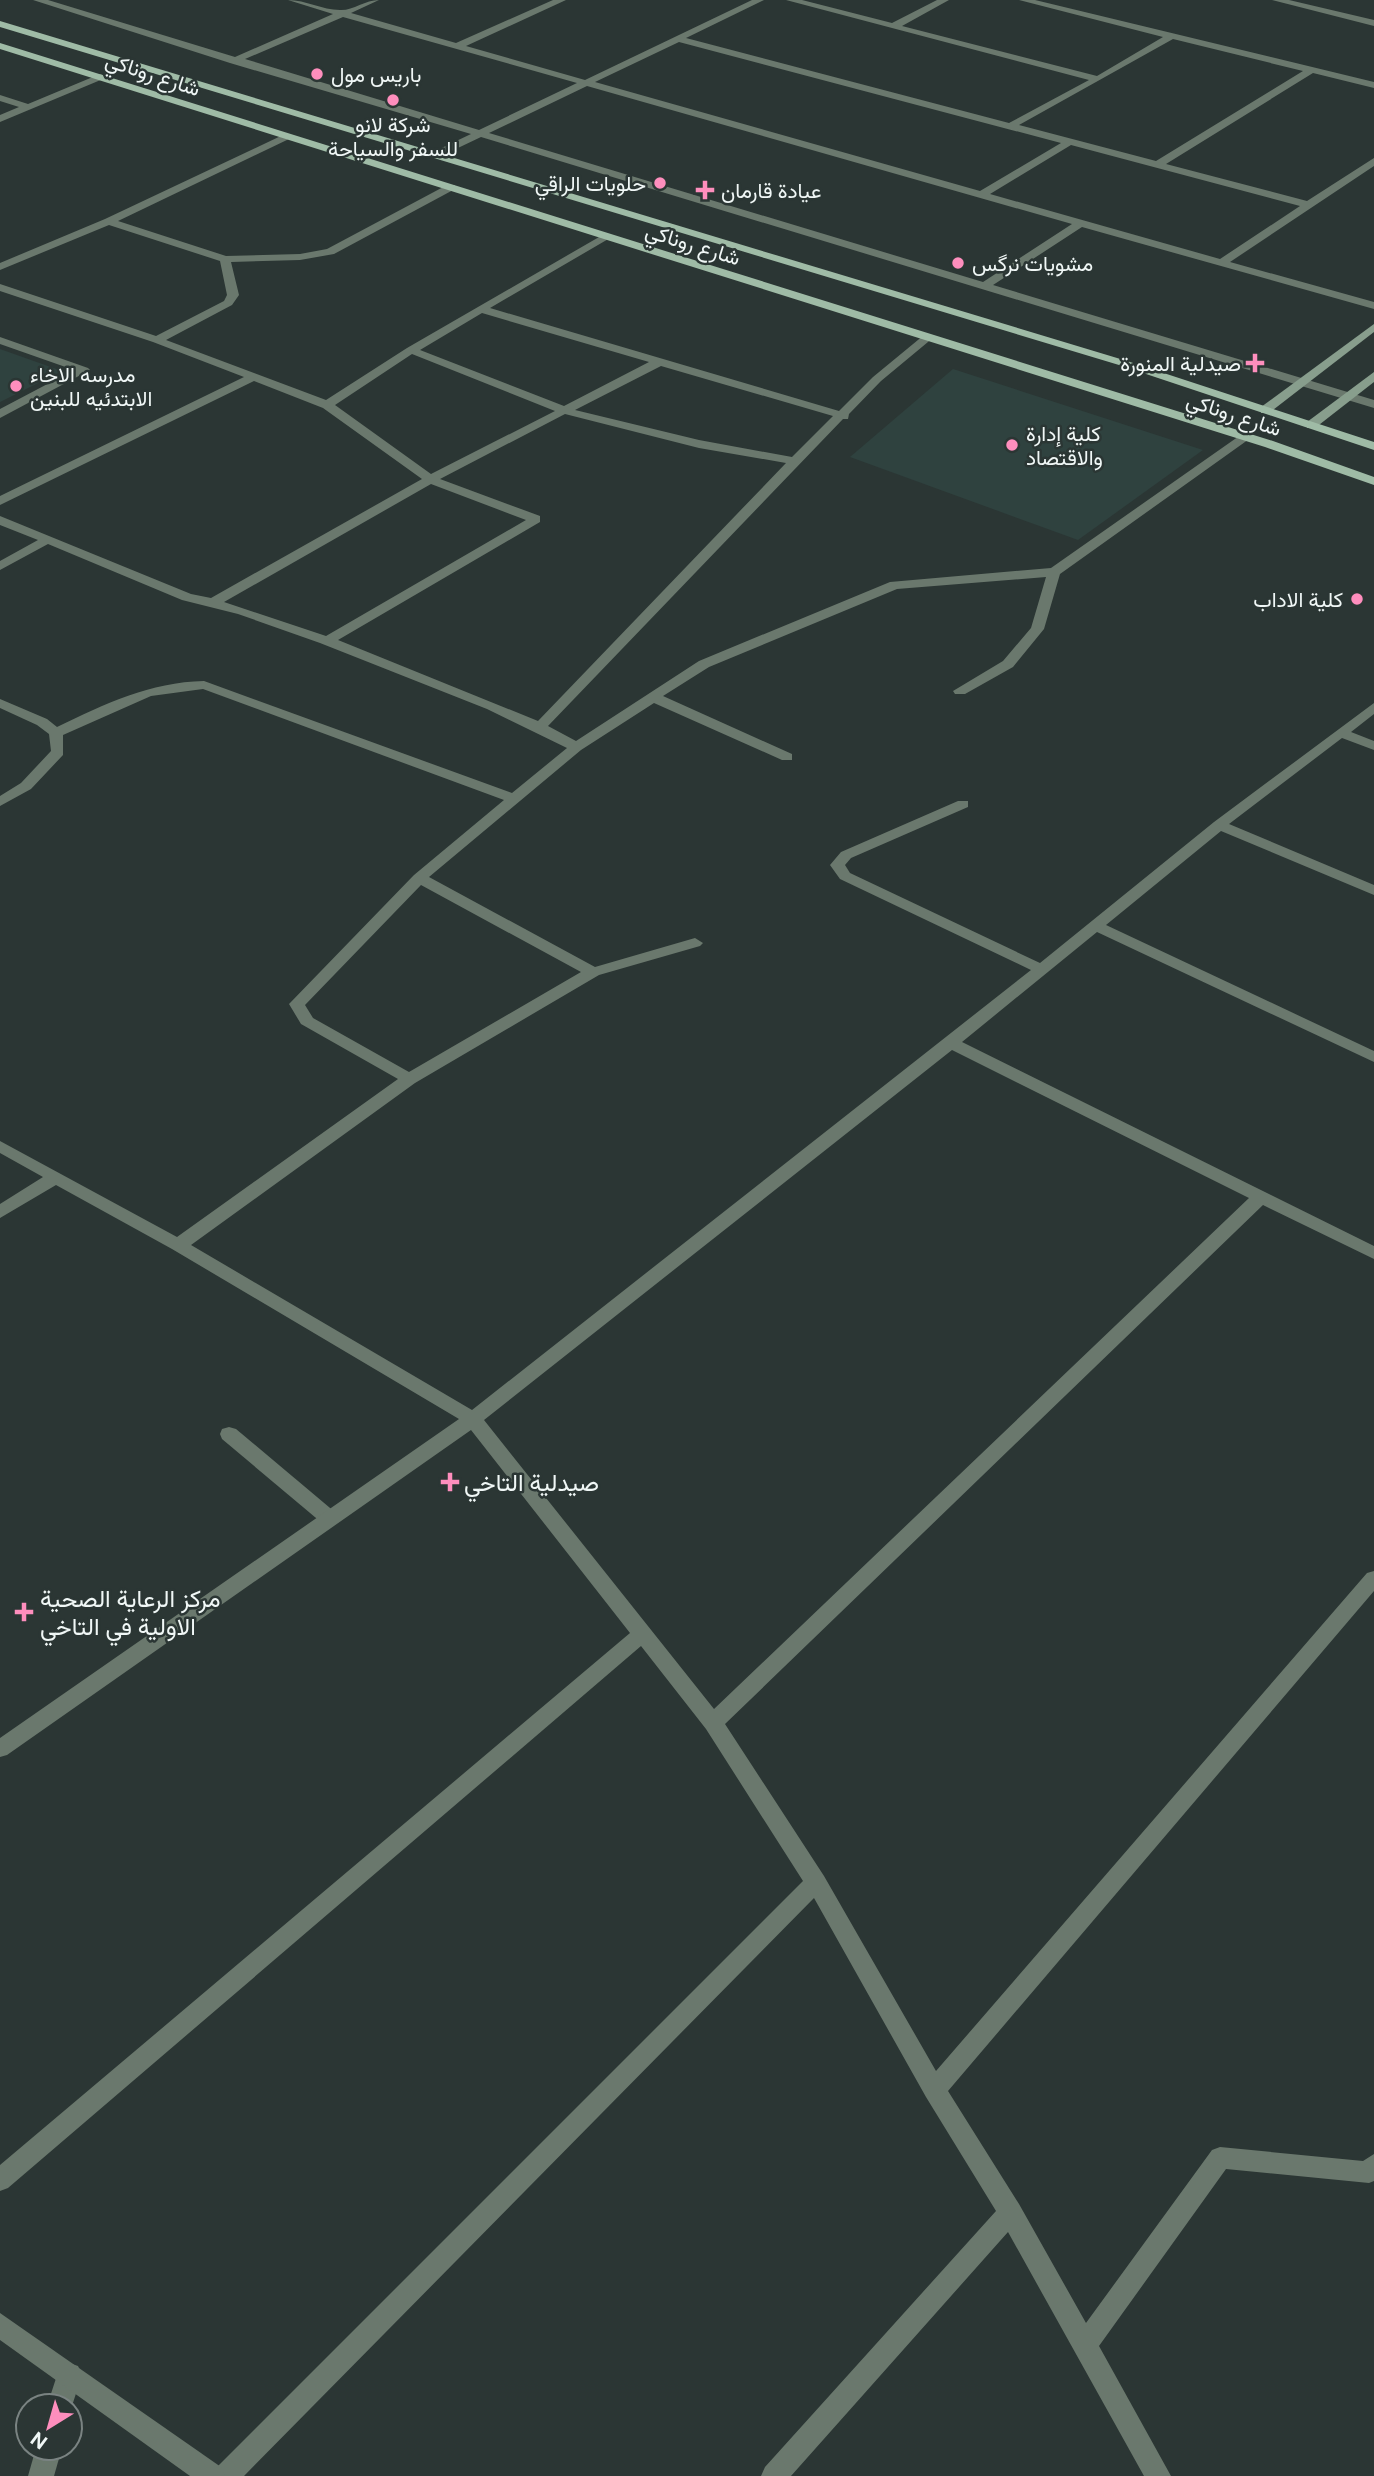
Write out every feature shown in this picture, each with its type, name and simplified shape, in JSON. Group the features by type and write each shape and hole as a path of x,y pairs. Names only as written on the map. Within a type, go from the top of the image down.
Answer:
{"main road":[{"name":"شارع روناكي","path":"0,24 1123,363 1374,446"},
{"name":"شارع روناكي","path":"0,46 1246,437 1374,481"},
{"path":"160,96 194,83"},
{"path":"1265,410 1374,327"},
{"path":"1311,425 1374,376"}],"street":[{"path":"38,0 1374,404"},
{"path":"293,0 1374,306"},
{"path":"233,61 374,0"},
{"path":"456,47 561,0"},
{"path":"435,155 760,0"},
{"path":"791,0 1097,79"},
{"path":"894,26 944,0"},
{"path":"1024,0 1374,85"},
{"path":"1277,0 1374,23"},
{"path":"1010,126 1171,36"},
{"path":"678,39 1310,205"},
{"path":"1157,165 1311,70"},
{"path":"0,119 100,77"},
{"path":"0,98 29,107"},
{"path":"0,267 109,221 285,137"},
{"path":"980,195 1069,142"},
{"path":"1221,263 1374,161"},
{"path":"109,221 225,258 300,257 330,252 450,187"},
{"path":"985,285 1080,223"},
{"path":"327,405 411,350 606,236"},
{"path":"157,340 228,303 233,295 225,258"},
{"path":"0,287 157,340 327,405 430,480 536,519 327,641"},
{"path":"481,309 844,416"},
{"path":"541,726 795,461 844,416 877,379 928,337"},
{"path":"0,340 84,370 0,414"},
{"path":"411,350 566,411 699,444 795,461"},
{"path":"214,602 430,480 657,363"},
{"path":"0,501 253,377"},
{"path":"408,1079 307,1021 297,1004 419,878 576,747 704,664 895,585 1054,572 1246,437"},
{"path":"0,520 187,597 214,602 327,641 541,726 576,747"},
{"path":"0,566 47,540"},
{"path":"960,691 1008,664 1037,629 1054,572"},
{"path":"56,733 148,691 177,684 204,685 516,799"},
{"path":"653,697 787,757"},
{"path":"0,703 42,722 56,733 58,752 46,768 26,786 0,802"},
{"path":"0,1749 473,1419 1043,970 1219,825 1374,706"},
{"path":"1342,733 1374,746"},
{"path":"963,804 846,855 837,865 845,876 1043,970"},
{"path":"1219,825 1374,890"},
{"path":"419,878 593,972"},
{"path":"1096,926 1374,1057"},
{"path":"178,1245 408,1079 593,972 695,943"},
{"path":"951,1043 1374,1252"},
{"path":"0,1146 178,1245 473,1419 713,1723 816,1882 934,2090 1010,2212 1158,2476"},
{"path":"0,1212 56,1177"},
{"path":"713,1723 1261,1197"},
{"path":"229,1434 329,1518"},
{"path":"934,2090 1374,1578"},
{"path":"0,2180 642,1634"},
{"path":"226,2476 816,1882"},
{"path":"1085,2344 1220,2158 1369,2172 1374,2165"},
{"path":"774,2476 1010,2212"},
{"path":"0,2325 212,2476"},
{"path":"64,2392 69,2375"}],"shaded area":[{"name":"مدرسه الاخاء الابتدئيه للبنين","path":"0,349 62,371 0,402"},
{"path":"953,369 1203,450 1078,540 850,457"}],"place":[{"name":"باريس مول","path":"317,74"},
{"name":"شركة لانو للسفر والسياحة","path":"393,100"},
{"name":"حلويات الراقي","path":"660,183"},
{"name":"عيادة قارمان","path":"705,190"},
{"name":"مشويات نرگس","path":"958,263"},
{"name":"صيدلية المنورة","path":"1255,363"},
{"name":"مدرسه الاخاء الابتدئيه للبنين","path":"16,386"},
{"name":"كلية إدارة والاقتصاد","path":"1012,445"},
{"name":"كلية الاداب","path":"1357,599"},
{"name":"صيدلية التاخي","path":"450,1482"},
{"name":"مركز الرعاية الصحية الاولية في التاخي","path":"24,1612"}]}
